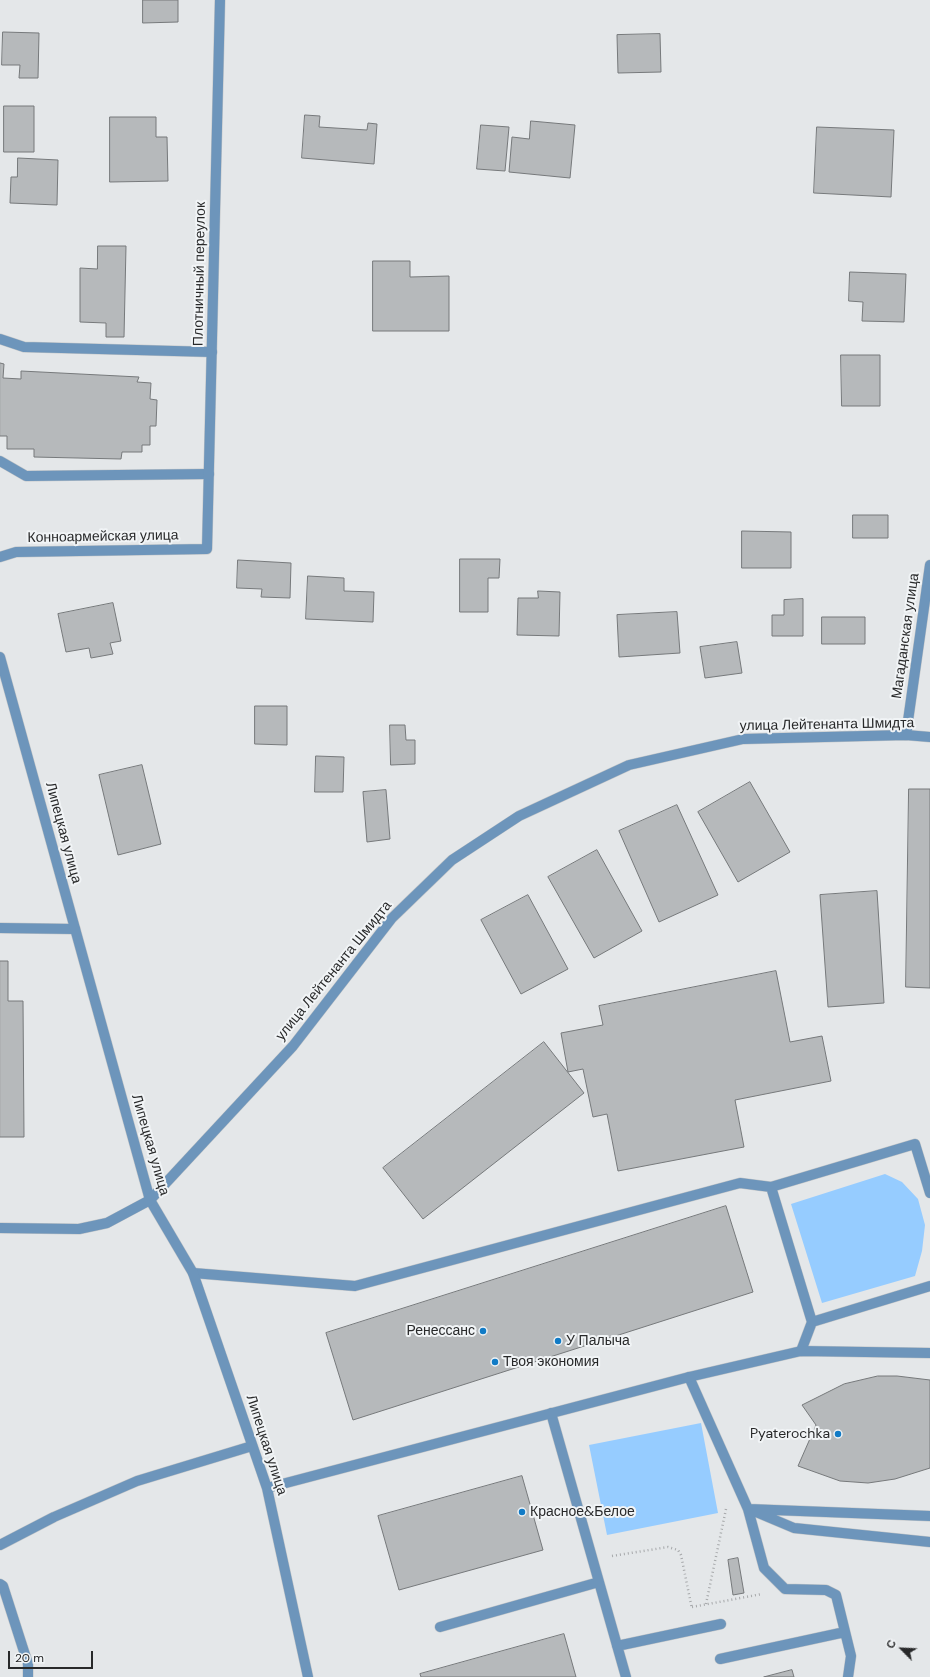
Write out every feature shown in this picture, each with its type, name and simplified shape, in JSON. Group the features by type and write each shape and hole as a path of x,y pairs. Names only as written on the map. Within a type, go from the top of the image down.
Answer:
{"street":[{"name":"Плотничный переулок","path":"207,549 220,0"},
{"path":"0,339 24,347 212,352"},
{"path":"0,461 26,476 209,474"},
{"name":"Конноармейская улица","path":"0,558 16,552 207,549"},
{"name":"Магаданская улица","path":"906,735 930,565"},
{"name":"Липецкая улица","path":"0,657 150,1200 193,1273 267,1488 308,1677"},
{"name":"улица Лейтенанта Шмидта","path":"0,1228 78,1229 107,1223 150,1200 293,1046 392,918 452,860 519,816 629,765 743,739 906,735 930,737"},
{"path":"0,928 75,929"},
{"path":"193,1273 355,1286 740,1183 771,1187 915,1144 930,1193"},
{"path":"771,1187 812,1322 801,1351"},
{"path":"812,1322 930,1286"},
{"path":"267,1488 689,1377 801,1351 930,1353"},
{"path":"689,1377 748,1509 764,1568 785,1589 826,1590 836,1595 851,1656 848,1677"},
{"path":"551,1413 626,1677"},
{"path":"0,1545 54,1517 137,1481 252,1446"},
{"path":"748,1509 930,1516"},
{"path":"748,1509 794,1528 930,1542"},
{"path":"440,1627 599,1582"},
{"path":"0,1584 3,1586 28,1664 28,1677"},
{"path":"617,1646 721,1624"},
{"path":"720,1659 845,1632"}],"path":[{"path":"706,1604 726,1510 739,1488"},
{"path":"593,1559 668,1547 673,1547 678,1550 681,1554 692,1607 695,1630"},
{"path":"692,1607 785,1589"}],"shaded area":[{"path":"885,1174 902,1182 918,1199 925,1225 922,1251 915,1276 822,1303 791,1204"},
{"path":"701,1423 718,1513 607,1535 589,1445"}],"building":[{"path":"143,0 178,0 178,22 143,23"},
{"path":"3,32 39,33 38,78 19,78 20,65 2,65"},
{"path":"660,34 661,72 618,73 617,35"},
{"path":"4,106 34,106 34,152 4,152"},
{"path":"305,115 320,116 319,127 367,130 368,123 377,124 374,164 302,158"},
{"path":"110,117 156,117 156,137 167,137 168,181 110,182"},
{"path":"531,121 575,125 570,178 509,172 512,137 529,139"},
{"path":"481,125 509,127 505,171 477,169"},
{"path":"817,127 894,130 891,197 814,193"},
{"path":"18,158 58,160 57,205 10,203 11,177 17,177"},
{"path":"98,246 126,246 124,337 106,337 106,323 80,322 80,268 97,269"},
{"path":"373,261 410,261 410,277 449,276 449,331 373,331"},
{"path":"850,272 906,274 904,322 862,321 863,302 849,301"},
{"path":"841,355 880,355 880,406 842,406"},
{"path":"0,363 4,364 3,378 21,379 21,371 139,377 137,382 151,383 150,399 157,400 156,426 150,426 150,445 142,445 142,452 122,452 121,459 34,457 34,449 7,449 7,436 0,436"},
{"path":"853,515 888,515 888,538 853,538"},
{"path":"742,531 791,532 791,568 742,568"},
{"path":"460,559 500,559 499,578 488,578 488,612 460,612"},
{"path":"238,560 291,563 290,598 261,597 262,589 237,588"},
{"path":"308,576 344,578 344,591 374,592 373,622 306,619"},
{"path":"538,591 560,592 559,636 517,635 518,598 538,598"},
{"path":"803,599 803,636 772,636 772,615 784,615 784,600"},
{"path":"113,603 121,641 110,643 113,654 91,658 89,648 66,652 58,614"},
{"path":"677,612 680,653 619,657 617,615"},
{"path":"822,617 865,617 865,644 822,644"},
{"path":"737,642 742,673 705,678 700,647"},
{"path":"255,706 287,706 287,745 255,744"},
{"path":"390,725 405,725 406,740 415,740 415,764 391,765"},
{"path":"316,756 344,757 343,792 315,792"},
{"path":"142,765 161,844 118,855 99,775"},
{"path":"750,782 790,852 738,882 698,812"},
{"path":"909,789 930,789 930,988 906,987"},
{"path":"386,790 390,839 367,842 363,792"},
{"path":"677,805 718,895 659,922 619,831"},
{"path":"597,850 642,931 594,958 548,877"},
{"path":"877,891 884,1003 828,1007 820,895"},
{"path":"528,895 568,969 521,994 481,920"},
{"path":"0,961 8,961 8,1001 23,1001 24,1137 0,1137"},
{"path":"776,971 790,1042 822,1036 831,1081 735,1100 744,1147 618,1171 607,1114 593,1117 583,1069 568,1072 561,1033 603,1025 599,1006"},
{"path":"544,1042 584,1093 423,1219 383,1168"},
{"path":"726,1206 753,1292 353,1420 326,1333"},
{"path":"878,1376 897,1376 930,1380 930,1468 895,1479 868,1483 840,1481 798,1466 816,1425 802,1405 844,1384"},
{"path":"522,1476 543,1550 399,1590 378,1516"},
{"path":"738,1558 744,1593 733,1595 728,1560"},
{"path":"564,1634 576,1677 421,1677 420,1674"},
{"path":"792,1670 794,1677 764,1677"}],"place":[{"name":"Ренессанс","path":"483,1331"},
{"name":"У Палыча","path":"558,1341"},
{"name":"Твоя экономия","path":"495,1362"},
{"name":"Pyaterochka","path":"838,1434"},
{"name":"Красное&Белое","path":"522,1512"}]}
